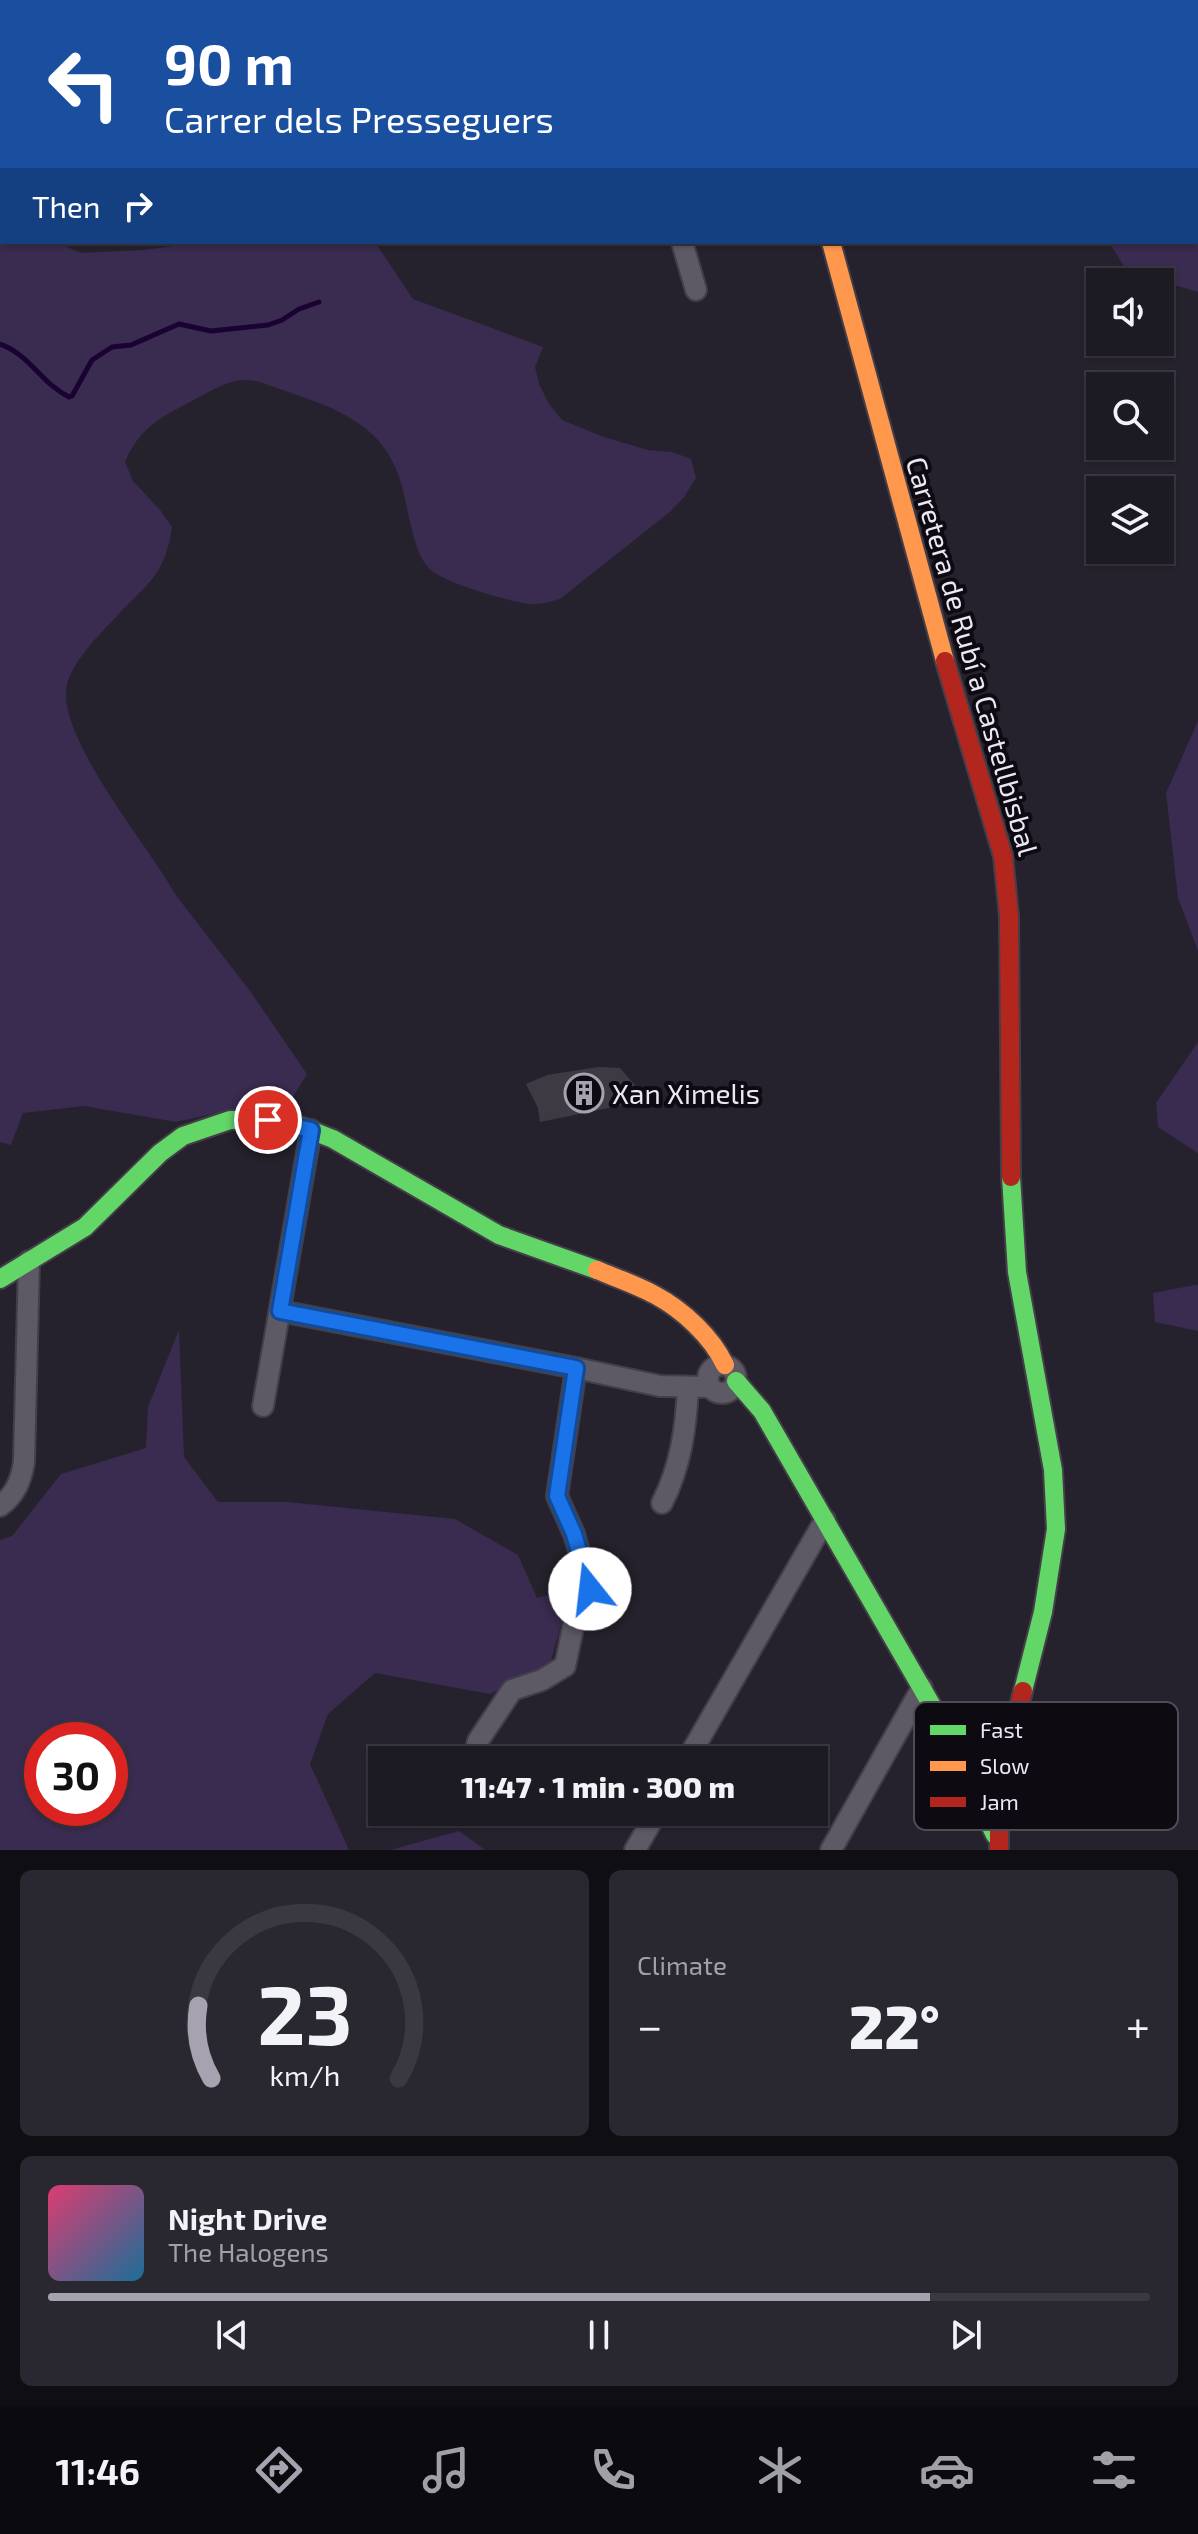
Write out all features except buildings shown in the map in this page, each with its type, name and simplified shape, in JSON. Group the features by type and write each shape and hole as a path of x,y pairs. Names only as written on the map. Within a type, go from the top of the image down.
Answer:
{"street":[{"path":"683,244 696,290"},
{"name":"Carretera de Rubí a Castellbisbal","path":"832,244 951,684 1003,856 1009,916 1011,1182 1017,1272 1053,1470 1056,1529 1043,1612 1020,1702"},
{"path":"0,1279 85,1227 160,1153 183,1136 230,1120 268,1120 311,1130 333,1139 499,1235 595,1269 656,1295 705,1336 718,1379 766,1422 929,1702"},
{"path":"263,1406 311,1130"},
{"path":"0,1506 21,1481 24,1462 29,1261"},
{"path":"280,1311 660,1386 688,1387"},
{"path":"477,1746 512,1690 542,1680 565,1666 575,1618 590,1589 574,1534 557,1496 576,1368"},
{"path":"662,1503 675,1478 686,1421 688,1387 695,1380 718,1379"},
{"path":"695,1746 825,1520"},
{"path":"914,1702 922,1688"},
{"path":"831,1850 914,1702"},
{"path":"635,1850 649,1826"}],"shaded area":[{"path":"0,244 60,244 81,253 192,244 376,244 413,299 543,347 535,367 539,384 562,420 604,437 691,459 696,478 671,511 560,599 536,604 482,592 432,571 417,548 401,482 388,453 366,429 323,404 257,381 239,380 219,387 148,428 125,462 133,481 172,527 165,558 153,578 95,639 76,664 68,681 67,703 74,729 106,789 175,894 250,991 307,1074 284,1111 239,1108 176,1122 84,1106 23,1113 11,1145 0,1142"},
{"path":"1110,244 1198,244 1198,292 1174,285 1174,268 1125,268"},
{"path":"1198,721 1198,951 1178,898 1166,793"},
{"path":"1198,1042 1198,1153 1158,1127 1156,1103"},
{"path":"1198,1285 1198,1331 1155,1322 1153,1293"},
{"path":"179,1330 184,1457 218,1502 287,1502 455,1519 518,1555 537,1598 571,1589 550,1664 490,1694 375,1673 328,1714 310,1764 349,1850 0,1850 0,1540 12,1536 61,1474 146,1448 148,1407"},
{"path":"459,1831 485,1850 390,1850"}],"waterway":[{"path":"0,344 19,355 69,397 92,360 112,347 131,345 179,324 211,331 268,325 319,302"}],"traffic: fast":[{"path":"0,1279 85,1227 160,1153 183,1136 230,1120 268,1120 300,1126 333,1139 499,1235 597,1270"},
{"path":"1011,1177 1017,1272 1053,1470 1056,1529 1043,1612 1023,1691"},
{"path":"736,1381 762,1411 930,1702"},
{"path":"993,1830 995,1835"}],"traffic: slow":[{"path":"832,244 945,661"},
{"path":"597,1270 648,1291 676,1308 705,1335 725,1365"}],"traffic: jam":[{"path":"945,661 1003,856 1009,916 1011,1177"},
{"path":"1020,1702 1023,1691"},
{"path":"999,1830 999,1850"}],"place":[{"name":"Xan Ximelis","path":"584,1093"}],"route":[{"path":"268,1120 311,1130 280,1311 576,1368 557,1496 574,1534 590,1589"}]}
